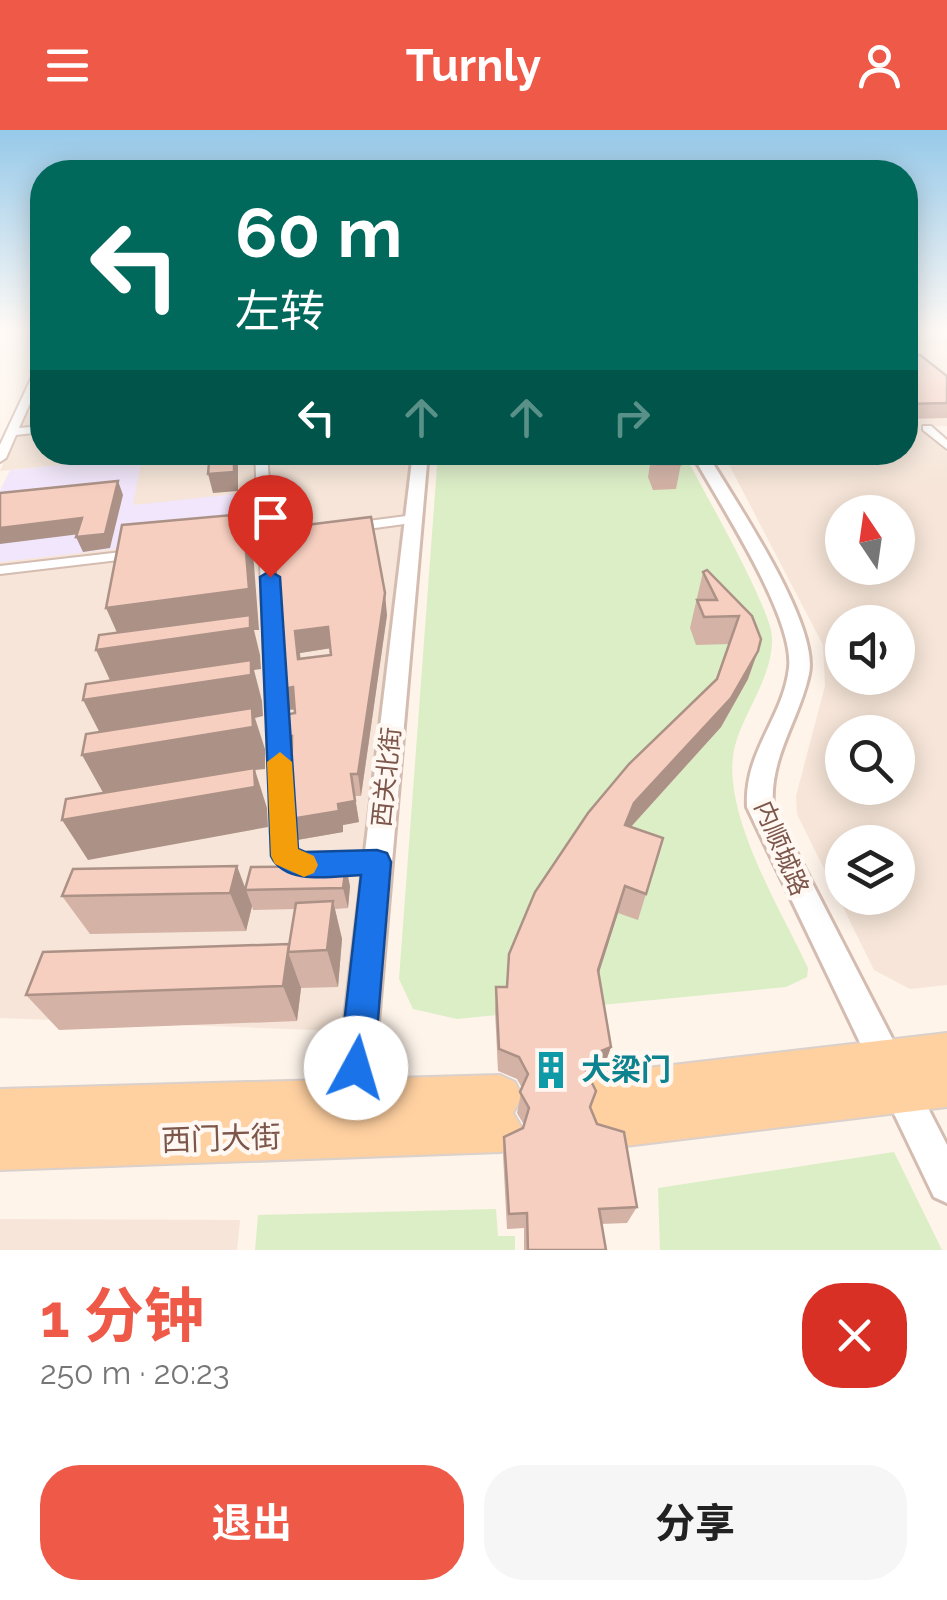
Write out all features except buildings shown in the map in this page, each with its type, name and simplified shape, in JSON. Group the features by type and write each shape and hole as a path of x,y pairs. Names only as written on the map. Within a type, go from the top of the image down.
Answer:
{"main road":[{"path":"607,1110 686,1120 893,1077 947,1054"},
{"path":"893,1077 947,1086"},
{"name":"西门大街","path":"0,1111 353,1102 500,1113 0,1146"}],"street":[{"path":"0,458 30,392"},
{"path":"927,428 947,446"},
{"path":"12,432 30,430"},
{"path":"261,465 284,856 303,865 377,862"},
{"name":"西关北街","path":"353,1102 420,465"},
{"name":"内顺城路","path":"705,465 787,615 800,652 793,696 759,773 760,807 947,1184"},
{"path":"341,528 414,519"},
{"path":"0,570 162,551"}],"shaded area":[{"path":"918,382 947,382 947,426 920,427 947,452 947,985 910,989 874,970 847,915 915,915 915,825 825,825 825,871 797,814 796,796 825,686 823,645 729,465 918,465"},
{"path":"30,402 30,465 60,465 0,471"},
{"path":"61,465 140,465 133,505 245,493 245,534 0,562 0,491 10,470"},
{"path":"140,465 410,465 341,1031 0,1018 0,562 245,533 245,494 132,506"},
{"path":"0,1219 240,1220 237,1250 0,1250"}],"green space":[{"path":"437,465 690,465 749,576 769,623 772,638 768,664 737,739 732,765 735,793 754,855 808,968 807,977 786,987 457,1019 413,1009 399,979"},
{"path":"894,1152 942,1250 660,1250 658,1188"},
{"path":"496,1209 498,1236 515,1236 515,1250 255,1250 258,1215"}],"slow traffic":[{"path":"280,762 284,856 304,865"}],"place":[{"name":"大梁门","path":"551,1070"}],"route":[{"path":"270,577 284,856 303,865 377,862 356,1068"}]}
